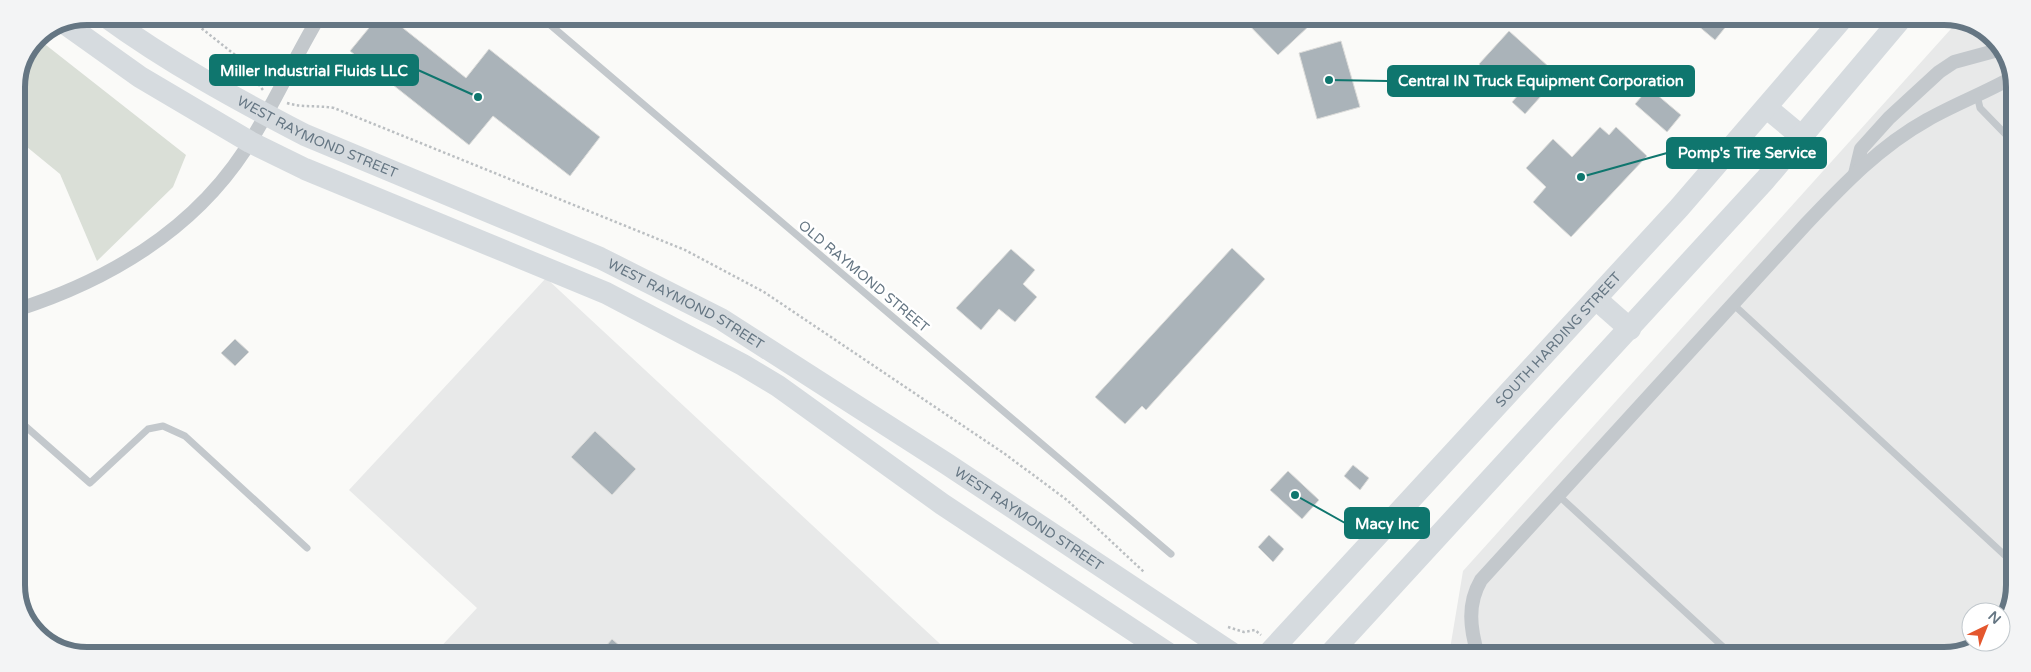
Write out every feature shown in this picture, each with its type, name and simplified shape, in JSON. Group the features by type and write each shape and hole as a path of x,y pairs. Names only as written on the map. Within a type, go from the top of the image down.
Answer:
{"main road":[{"name":"WEST RAYMOND STREET","path":"118,25 192,74 305,169 588,285 642,310 743,365 778,386 942,504 1158,647"},
{"name":"SOUTH HARDING STREET","path":"1274,647 1596,299 1767,108 1837,25"},
{"path":"1335,647 1630,329 1802,137 1896,25"},
{"name":"WEST RAYMOND STREET","path":"71,27 140,77 257,129 305,135 600,258 721,319 939,459 1222,647"},
{"path":"1767,108 1802,137"},
{"path":"1596,299 1630,329"}],"street":[{"path":"25,307 80,287 108,272 148,247 205,199 229,172 257,129 316,25"},
{"path":"1856,174 1861,149 1889,118 1939,72 1954,62 1994,51"},
{"path":"1476,647 1470,617 1471,606 1476,588 1488,571 1734,305 1806,224 1884,148 1914,128 2006,81"}],"lane":[{"name":"OLD RAYMOND STREET","path":"550,25 1171,554"},
{"path":"1977,95 1980,108 2006,135"},
{"path":"1734,305 2006,556"},
{"path":"25,426 90,483 148,428 163,426 185,436 307,548"},
{"path":"1558,495 1723,647"}],"shaded area":[{"path":"1953,26 1971,31 1988,43 2000,60 2006,83 2006,585 2004,602 1961,602 1961,645 1944,647 1450,647 1463,571"},
{"path":"43,43 186,155 173,187 97,261 60,174 25,145 26,75 35,53"},
{"path":"546,278 943,647 441,647 477,608 349,490"}],"building":[{"path":"371,25 399,25 466,78 489,49 600,137 570,176 493,116 469,145 350,51"},
{"path":"1249,25 1310,25 1278,55"},
{"path":"1697,25 1727,25 1715,40"},
{"path":"1509,31 1559,76 1525,114 1512,102 1519,94 1498,75 1495,79 1479,64"},
{"path":"1341,41 1360,107 1317,119 1299,53"},
{"path":"1649,88 1681,115 1667,132 1635,104"},
{"path":"1600,127 1609,135 1616,127 1647,156 1571,237 1533,202 1546,187 1526,168 1553,139 1572,157"},
{"path":"1232,248 1265,279 1146,410 1142,406 1125,424 1095,397"},
{"path":"1011,249 1035,270 1023,284 1037,297 1015,322 999,309 981,330 956,308"},
{"path":"235,339 249,352 235,366 221,353"},
{"path":"595,431 636,469 612,495 571,457"},
{"path":"1353,465 1369,478 1360,490 1344,476"},
{"path":"1288,471 1319,500 1302,519 1270,490"},
{"path":"1269,535 1284,549 1273,562 1258,547"},
{"path":"612,639 621,647 605,647"}],"place":[{"name":"Central IN Truck Equipment Corporation","path":"1329,80"},
{"name":"Miller Industrial Fluids LLC","path":"478,97"},
{"name":"Pomp's Tire Service","path":"1581,177"},
{"name":"Macy Inc","path":"1295,495"}]}
